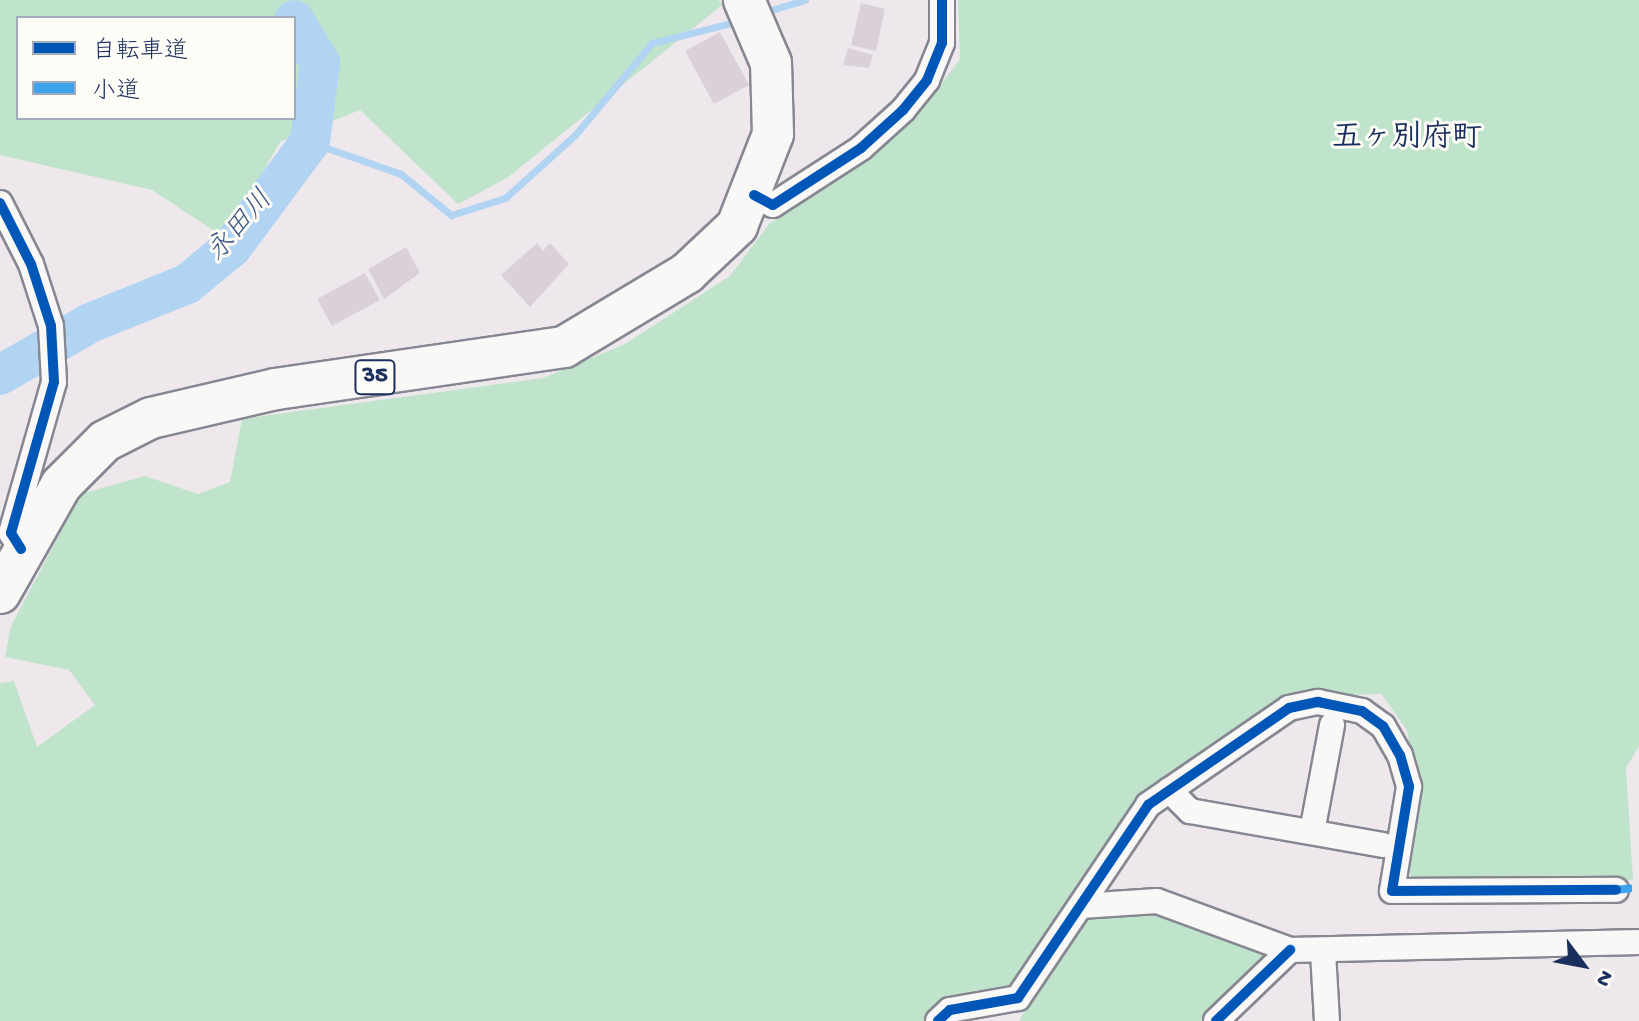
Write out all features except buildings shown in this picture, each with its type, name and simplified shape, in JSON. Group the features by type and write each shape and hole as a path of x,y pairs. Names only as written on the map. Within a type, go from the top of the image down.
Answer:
{"main road":[{"name":"35","path":"0,593 21,549 85,459 151,418 276,389 564,347 687,273 737,226 760,183 775,89 744,0"}],"street":[{"path":"760,183 773,205 861,148 903,110 927,80 942,43 942,0"},
{"path":"0,203 31,264 51,326 54,382 11,533 21,549"},
{"path":"938,1021 976,1003 1005,1013 1148,805 1289,708 1337,702 1383,726 1400,755 1409,787 1392,891 1616,890"},
{"path":"1312,832 1332,725"},
{"path":"1169,790 1190,811 1383,845"},
{"path":"1081,906 1157,901 1290,950 1323,952 1639,942"},
{"path":"1216,1021 1290,950"},
{"path":"1323,952 1327,1021"}],"green space":[{"path":"0,0 719,0 722,5 507,178 458,204 360,110 280,142 225,238 152,190 0,155"},
{"path":"958,0 1639,0 1639,746 1626,768 1633,880 1413,880 1406,867 1415,779 1407,730 1381,694 1323,696 1267,711 1125,814 1016,987 1002,998 977,990 954,997 925,1021 0,1021 0,683 14,681 37,747 95,705 69,670 5,657 11,626 81,494 145,476 198,494 230,482 242,419 543,378 625,344 730,276 769,224 912,122 960,59"},
{"path":"1134,908 1264,950 1265,959 1201,1021 1019,1021 1079,920"}],"waterway":[{"path":"761,13 805,0"},
{"path":"310,142 401,174 451,215 505,198 575,135 652,43 738,21"},
{"name":"永田川","path":"0,375 90,323 187,284 232,247 310,142 320,63 296,23"}],"marked path":[{"path":"1616,890 1639,887"}],"cycle path":[{"path":"754,195 773,205 861,148 903,110 927,80 942,43 942,0"},
{"path":"0,203 31,264 51,326 54,382 11,533 21,549"},
{"path":"938,1021 950,1010 1018,998 1148,805 1289,708 1318,702 1362,711 1383,726 1400,755 1409,787 1392,891 1616,890"},
{"path":"1216,1021 1290,950"}],"district":[{"name":"五ヶ別府町","path":"1407,140"}]}
